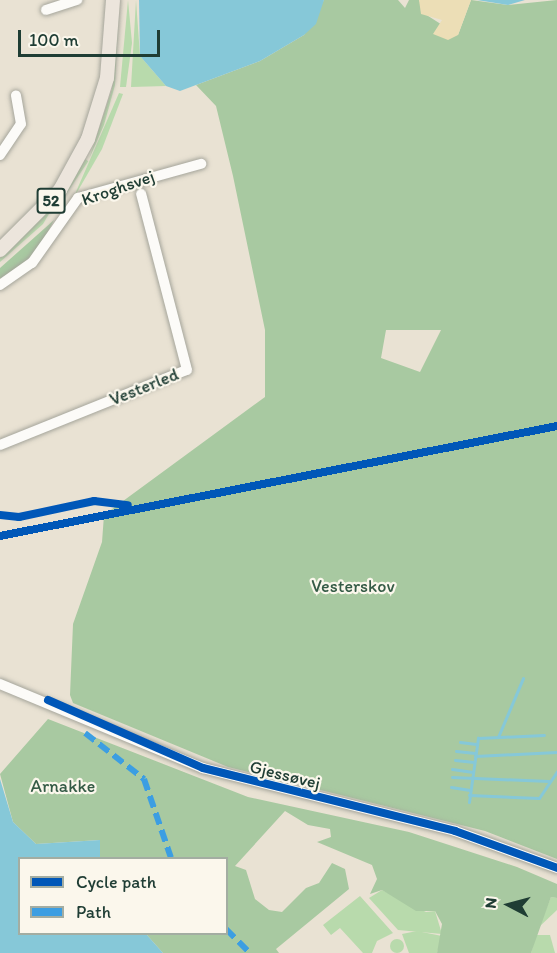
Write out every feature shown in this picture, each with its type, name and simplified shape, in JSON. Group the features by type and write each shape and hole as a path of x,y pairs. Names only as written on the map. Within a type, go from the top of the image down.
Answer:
{"main road":[{"name":"52","path":"0,250 49,203 88,140 107,78 113,0"}],"street":[{"path":"46,10 77,0"},
{"path":"0,155 21,124 16,95"},
{"name":"Kroghsvej","path":"0,285 32,263 78,198 201,164"},
{"name":"Vesterled","path":"0,445 187,370 141,194"},
{"name":"Gjessøvej","path":"0,684 225,775 455,831 557,868"}],"green space":[{"path":"128,0 132,43 126,87 120,87"},
{"path":"136,0 140,56 166,86 131,87"},
{"name":"Vesterskov","path":"324,0 398,0 405,8 409,0 419,0 425,14 458,35 471,0 508,5 557,0 557,859 485,831 228,767 73,703 70,695 73,624 102,542 104,515 265,397 265,330 233,176 216,106 196,85 260,61 304,35","holes":["386,330 441,330 420,372 381,358"]},
{"path":"119,6 115,85 104,125 89,159 112,89"},
{"path":"119,93 123,94 102,149 72,201"},
{"path":"85,159 88,161 58,207 54,205"},
{"path":"53,207 43,224 0,262 0,258"},
{"path":"54,220 37,253 0,279 0,268"},
{"name":"Arnakke","path":"48,719 248,797 409,832 517,867 557,884 557,898 551,897 531,953 437,953 442,924 435,911 416,911 382,890 370,894 377,879 372,865 317,842 331,837 330,829 308,825 285,811 235,866 246,870 255,899 269,910 282,912 306,888 319,883 332,863 345,869 349,889 276,949 279,953 163,953 147,935 228,935 228,857 100,857 100,840 36,844 13,822 0,774"},
{"path":"382,890 426,912 435,911 442,934 398,930 369,898"},
{"path":"360,896 393,933 377,941 372,953 363,953 340,928 331,935 323,925"},
{"path":"551,897 557,898 557,910 539,927"},
{"path":"417,931 442,936 437,953 409,953 402,934"},
{"path":"536,935 550,935 555,953 531,953"},
{"path":"394,939 400,939 404,946 400,953 394,953 390,949 390,943"}],"sand":[{"path":"419,0 471,0 458,35 448,40 433,34 442,20 421,14"}],"water":[{"path":"139,0 324,0 316,24 304,35 260,61 180,91 166,86 140,56"},
{"path":"477,0 525,0 508,5"},
{"path":"0,779 13,822 36,844 100,840 100,857 18,857 18,935 147,935 163,953 0,953"}],"waterway":[{"path":"498,737 523,678"},
{"path":"469,802 478,738 544,735"},
{"path":"460,742 476,744"},
{"path":"456,751 475,753"},
{"path":"475,756 557,752"},
{"path":"455,760 474,762"},
{"path":"452,769 473,772"},
{"path":"469,795 539,798 557,771"},
{"path":"452,777 549,781"},
{"path":"451,787 470,790"}],"marked path":[{"path":"85,733 144,779 171,857"},
{"path":"228,931 250,953"}],"cycle path":[{"path":"0,536 557,426"},
{"path":"0,515 19,517 94,501 128,505"},
{"path":"48,700 203,768 455,831 557,868"}]}
